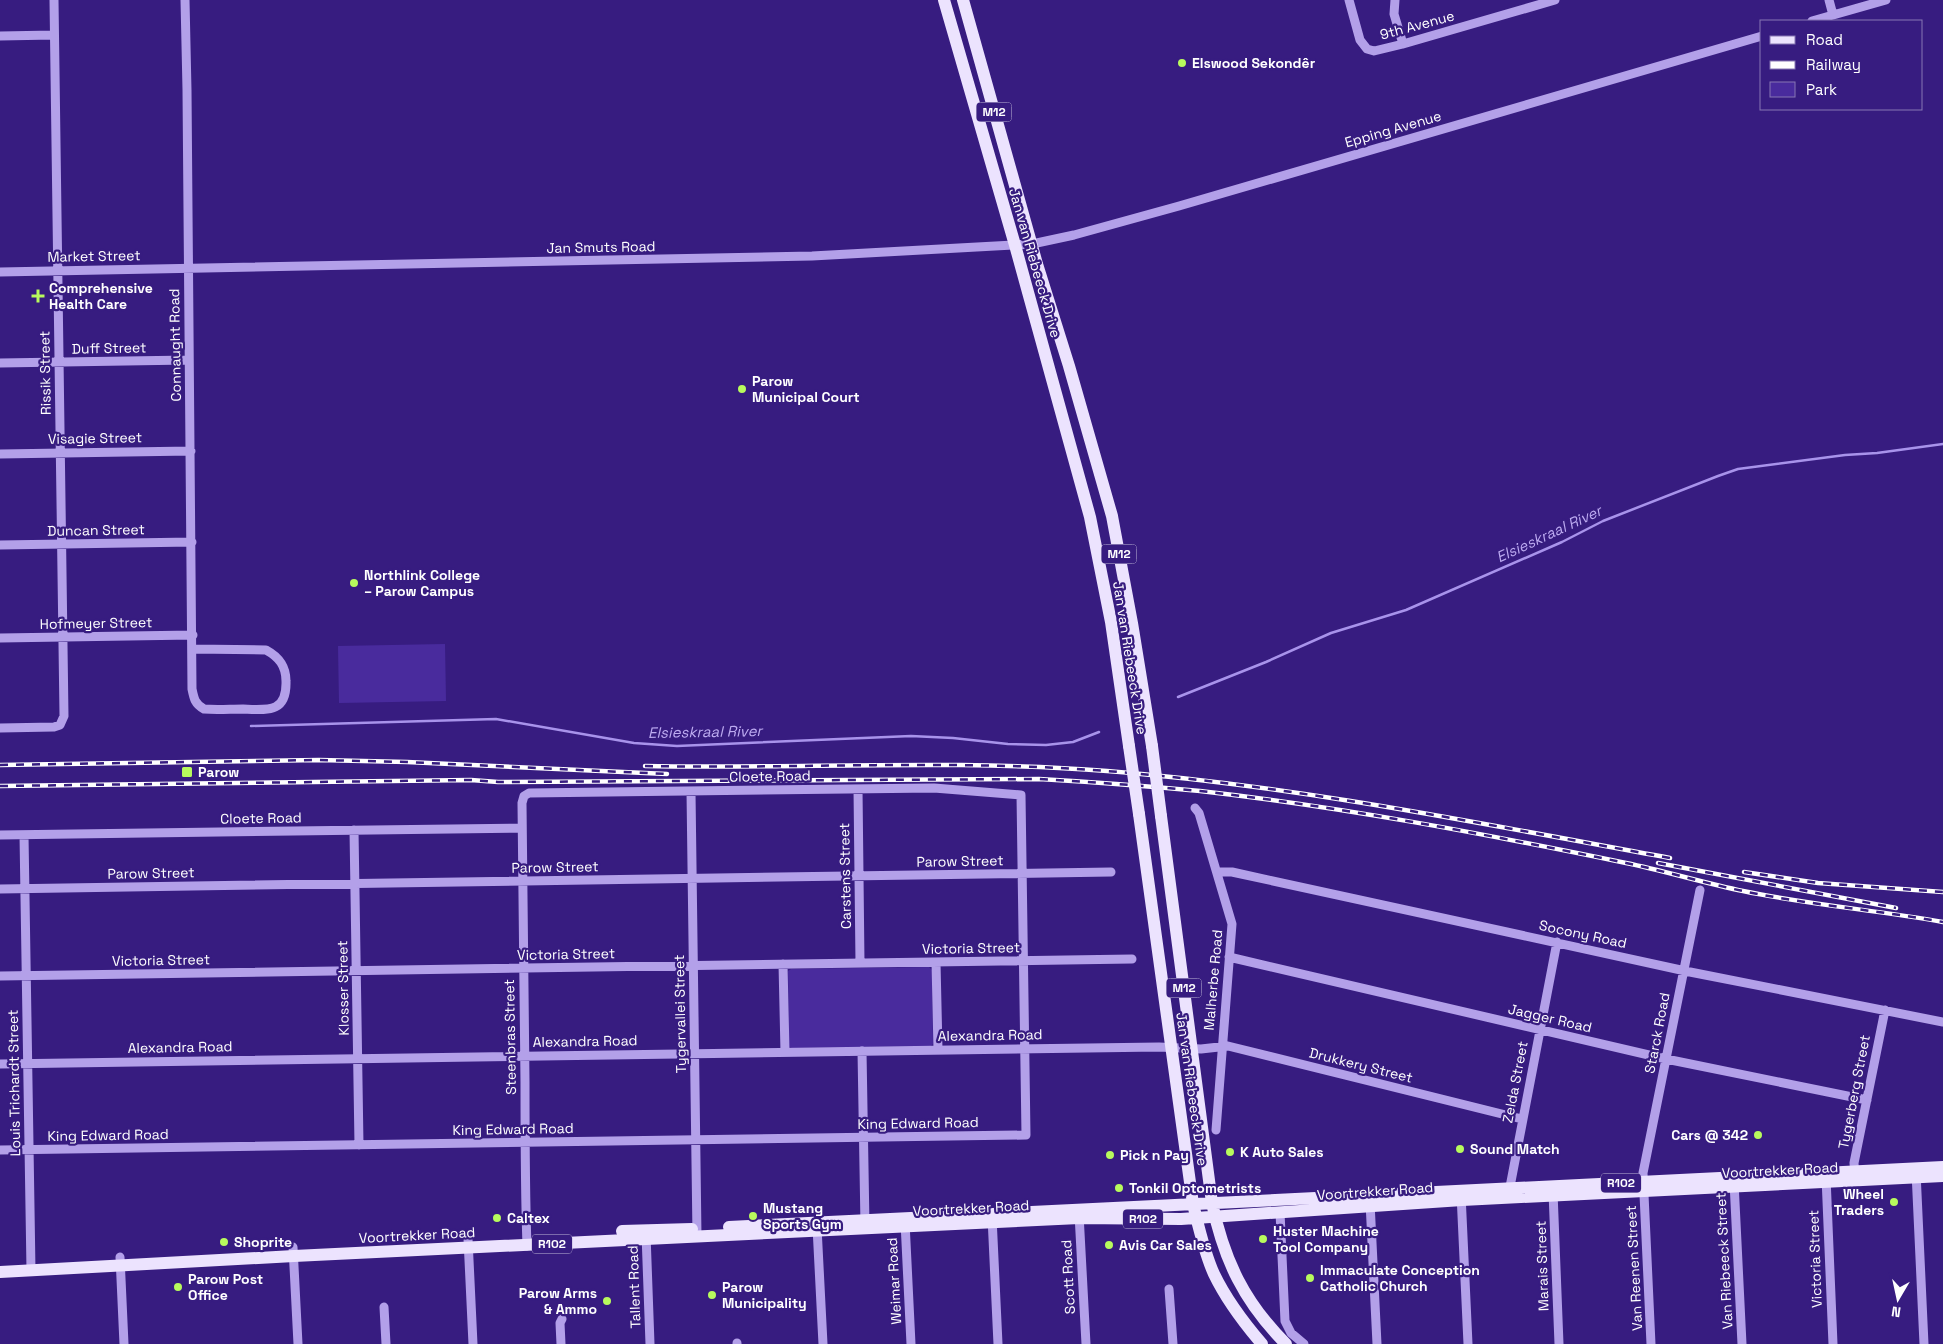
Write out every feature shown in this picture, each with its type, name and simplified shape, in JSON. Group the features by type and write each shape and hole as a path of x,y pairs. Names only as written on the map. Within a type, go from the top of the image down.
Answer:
{"main road":[{"name":"Jan van Riebeeck Drive","path":"944,0 1015,245 1090,517 1112,622 1193,1204 1197,1217"},
{"name":"Jan van Riebeeck Drive","path":"963,0 1112,516 1132,622 1152,746 1214,1216"},
{"path":"1128,1207 1146,1201 1177,1198 1184,1191 1188,1166"},
{"name":"Voortrekker Road","path":"1916,1173 1943,1167"},
{"name":"Voortrekker Road","path":"0,1264 31,1266 120,1262 294,1251 1079,1214 1128,1207 1212,1203 1370,1200 1916,1173 1943,1176"},
{"name":"Voortrekker Road","path":"1079,1214 1151,1220 1280,1212 1370,1200"},
{"name":"M12","path":"1214,1216 1226,1254 1237,1280 1262,1319 1286,1344"},
{"name":"M12","path":"1197,1217 1206,1254 1223,1291 1262,1344"},
{"name":"Voortrekker Road","path":"0,1272 31,1266"}],"street":[{"name":"Rissik Street","path":"0,728 54,728 60,725 64,716 54,0"},
{"name":"Connaught Road","path":"184,0 187,90 192,689 194,700 197,705 204,709 266,710 279,705 285,698 285,668 276,657 266,650 193,649"},
{"name":"9th Avenue","path":"1349,0 1360,40 1367,49 1374,51 1555,0"},
{"path":"1394,0 1394,14 1403,44"},
{"path":"1829,0 1833,15"},
{"path":"1816,20 1886,0"},
{"path":"0,36 54,35"},
{"name":"Epping Avenue","path":"1015,245 1032,244 1074,235 1760,37"},
{"name":"Jan Smuts Road","path":"188,268 812,256 1015,245"},
{"name":"Market Street","path":"0,272 188,268"},
{"name":"Duff Street","path":"0,363 189,360"},
{"name":"Visagie Street","path":"0,454 191,451"},
{"name":"Duncan Street","path":"0,545 192,542"},
{"name":"Hofmeyer Street","path":"0,638 193,636"},
{"name":"Cloete Road","path":"522,799 529,794 934,788 1021,795 1022,874"},
{"name":"Carstens Street","path":"858,789 860,963"},
{"name":"Tygervallei Street","path":"691,792 697,1233"},
{"name":"Steenbras Street","path":"522,799 527,1241"},
{"name":"Malherbe Road","path":"1195,808 1199,813 1231,918 1216,1130"},
{"name":"Cloete Road","path":"0,836 522,828"},
{"name":"Klosser Street","path":"354,830 358,1145"},
{"name":"Louis Trichardt Street","path":"24,835 31,1266"},
{"name":"Parow Street","path":"0,889 1111,872"},
{"name":"Socony Road","path":"1217,872 1232,872 1684,970 1943,1022"},
{"path":"1022,874 1024,1049"},
{"name":"Starck Road","path":"1644,1187 1643,1173 1700,890"},
{"name":"Zelda Street","path":"1509,1193 1557,942"},
{"name":"Jagger Road","path":"1229,957 1666,1059 1867,1100"},
{"name":"Victoria Street","path":"0,976 1132,959"},
{"path":"936,962 938,1050"},
{"path":"783,964 785,1052"},
{"name":"Tygerberg Street","path":"1855,1176 1854,1164 1884,1010"},
{"name":"Drukkery Street","path":"1192,1048 1228,1046 1522,1119"},
{"name":"Alexandra Road","path":"0,1064 1192,1048"},
{"name":"King Edward Road","path":"0,1150 1026,1135 1024,1049"},
{"path":"862,1051 864,1224"},
{"path":"1916,1173 1924,1344"},
{"name":"Victoria Street","path":"1826,1177 1833,1344"},
{"name":"Van Riebeeck Street","path":"1734,1182 1742,1344"},
{"name":"Van Reenen Street","path":"1644,1187 1651,1344"},
{"name":"Marais Street","path":"1552,1191 1559,1344"},
{"path":"1461,1195 1468,1344"},
{"path":"1370,1200 1377,1344"},
{"path":"1280,1212 1285,1321 1287,1326 1304,1344"},
{"name":"Scott Road","path":"1079,1214 1086,1344"},
{"path":"992,1218 998,1344"},
{"name":"Weimar Road","path":"905,1222 911,1344"},
{"path":"817,1226 823,1344"},
{"name":"Tallent Road","path":"646,1234 650,1344"},
{"path":"468,1244 473,1344"},
{"path":"294,1251 298,1344"},
{"path":"120,1262 124,1344"},
{"path":"1169,1289 1173,1344"},
{"path":"384,1307 386,1344"},
{"path":"561,1344 560,1323 562,1319"}],"green space":[{"path":"445,644 446,701 339,703 338,646"},
{"path":"929,967 932,970 933,1044 931,1046 789,1047 788,971 791,969"}],"waterway":[{"name":"Elsieskraal River","path":"1178,697 1266,662 1331,633 1406,610 1562,542 1603,521 1738,469 1943,444"},
{"name":"Elsieskraal River","path":"251,726 496,719 634,743 677,746 911,736 1008,744 1046,745 1073,742 1099,732"}],"railway":[{"path":"0,765 319,760 407,762 667,774"},
{"path":"645,766 934,765 1049,767 1107,771 1249,786 1319,796 1460,819 1670,858"},
{"path":"0,786 471,780 498,782 1039,779 1099,783 1254,797 1360,813 1573,852 1768,896 1943,922"},
{"path":"1658,863 1896,908"},
{"path":"1744,872 1818,883 1943,892"}],"place":[{"name":"Elswood Sekondêr","path":"1182,63"},
{"name":"Comprehensive Health Care","path":"38,296"},
{"name":"Parow Municipal Court","path":"742,389"},
{"name":"Northlink College – Parow Campus","path":"354,583"},
{"name":"Parow","path":"187,772"},
{"name":"Cars @ 342","path":"1758,1135"},
{"name":"Sound Match","path":"1460,1149"},
{"name":"K Auto Sales","path":"1230,1152"},
{"name":"Pick n Pay","path":"1110,1155"},
{"name":"Tonkil Optometrists","path":"1119,1188"},
{"name":"Wheel Traders","path":"1894,1202"},
{"name":"Mustang Sports Gym","path":"753,1216"},
{"name":"Caltex","path":"497,1218"},
{"name":"Huster Machine Tool Company","path":"1263,1239"},
{"name":"Shoprite","path":"224,1242"},
{"name":"Avis Car Sales","path":"1109,1245"},
{"name":"Immaculate Conception Catholic Church","path":"1310,1278"},
{"name":"Parow Post Office","path":"178,1287"},
{"name":"Parow Municipality","path":"712,1295"},
{"name":"Parow Arms & Ammo","path":"607,1301"}]}
